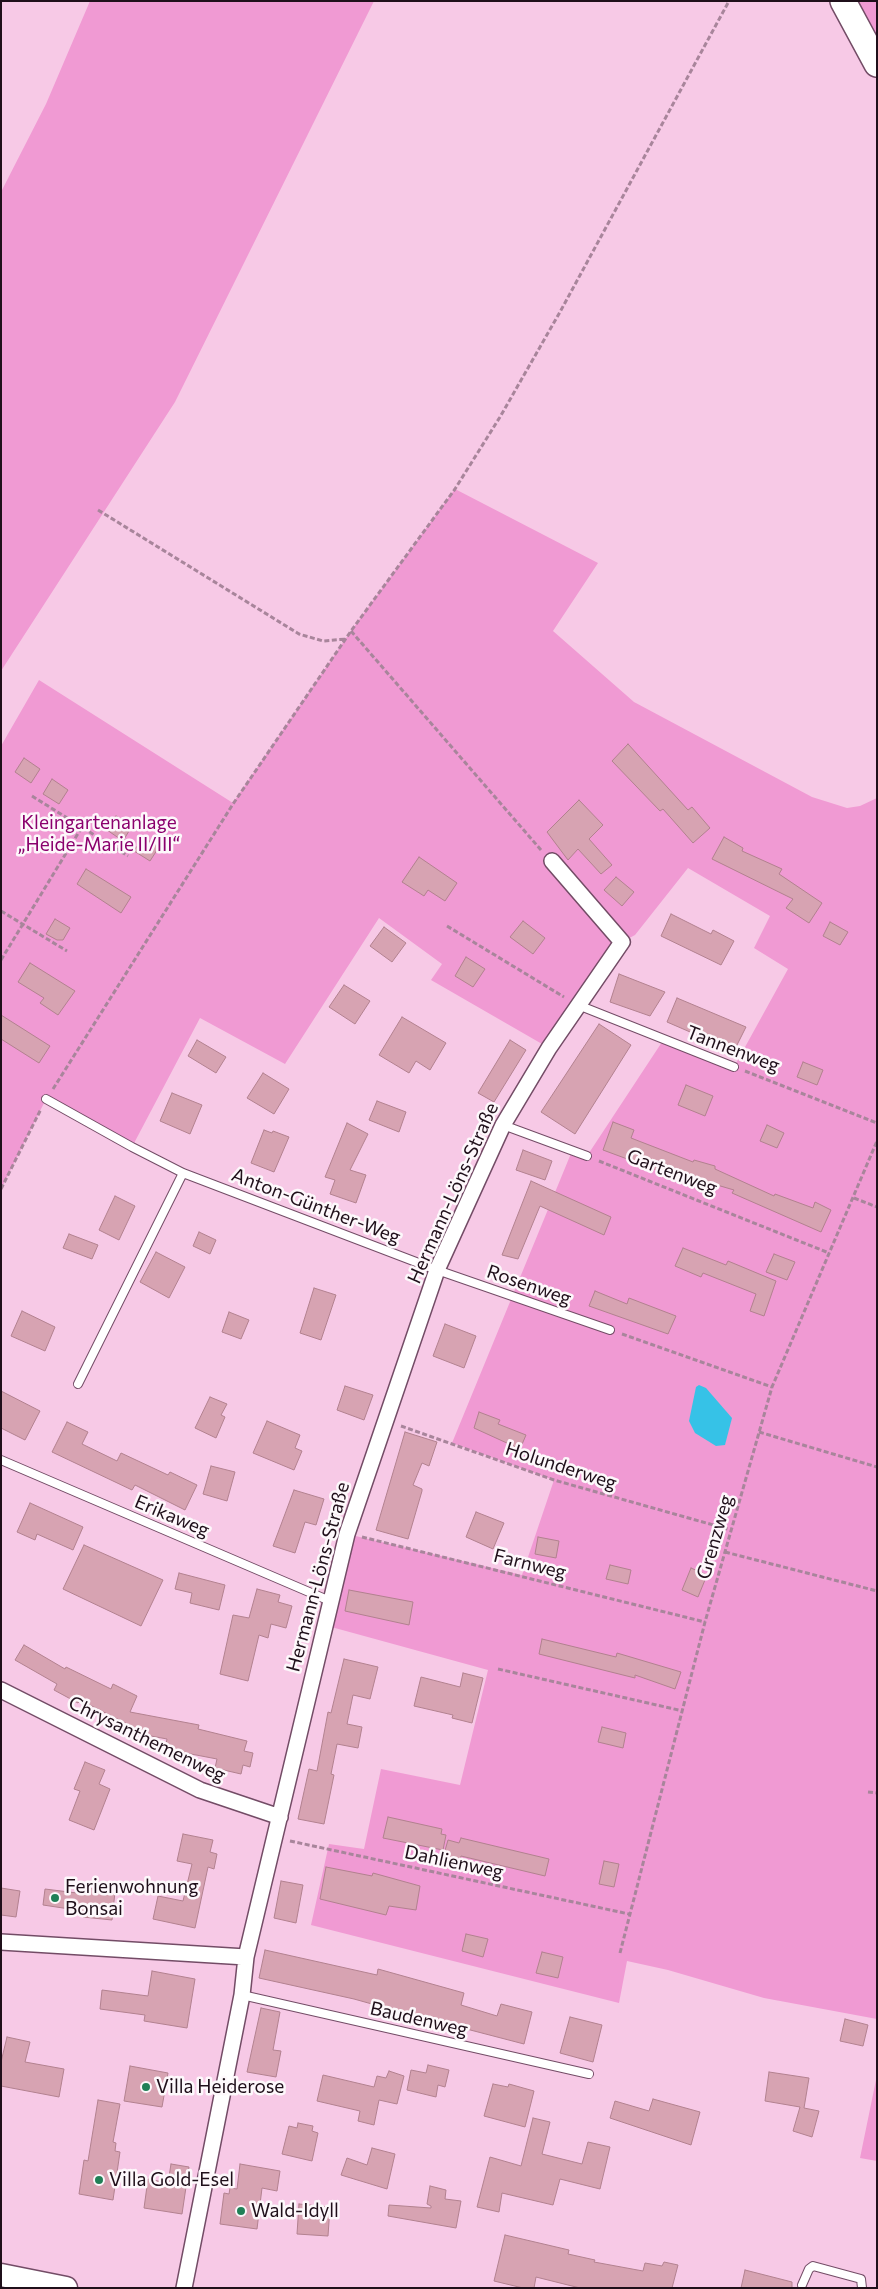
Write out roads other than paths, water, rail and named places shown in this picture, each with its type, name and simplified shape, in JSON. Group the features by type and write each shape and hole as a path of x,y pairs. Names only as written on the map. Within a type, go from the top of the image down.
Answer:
{"main road":[{"path":"843,1 877,64"},
{"path":"1,2275 66,2288"}],"street":[{"name":"Hermann-Löns-Straße","path":"184,2288 242,1995 246,1957 347,1534 437,1270 502,1126 549,1048 622,942 552,862"},
{"name":"Chrysanthemenweg","path":"1,1690 200,1790 280,1817"},
{"path":"1,1942 246,1957"}],"lane":[{"name":"Tannenweg","path":"578,1005 734,1067"},
{"name":"Anton-Günther-Weg","path":"46,1099 132,1147 184,1173 437,1270"},
{"path":"502,1126 587,1156"},
{"path":"78,1384 184,1173"},
{"name":"Rosenweg","path":"437,1270 610,1330"},
{"name":"Erikaweg","path":"1,1460 330,1601"},
{"name":"Baudenweg","path":"242,1995 589,2074"},
{"path":"802,2285 809,2269 813,2266 861,2278 862,2288"}],"water":[{"path":"699,1385 706,1388 732,1418 725,1445 716,1446 695,1433 689,1421 696,1387"}],"place":[{"name":"Ferienwohnung Bonsai","path":"55,1898"},
{"name":"Villa Heiderose","path":"146,2087"},
{"name":"Villa Gold-Esel","path":"99,2180"},
{"name":"Wald-Idyll","path":"241,2211"}],"park label":[{"name":"Kleingartenanlage „Heide-Marie II/III“","path":"99,834"}]}
